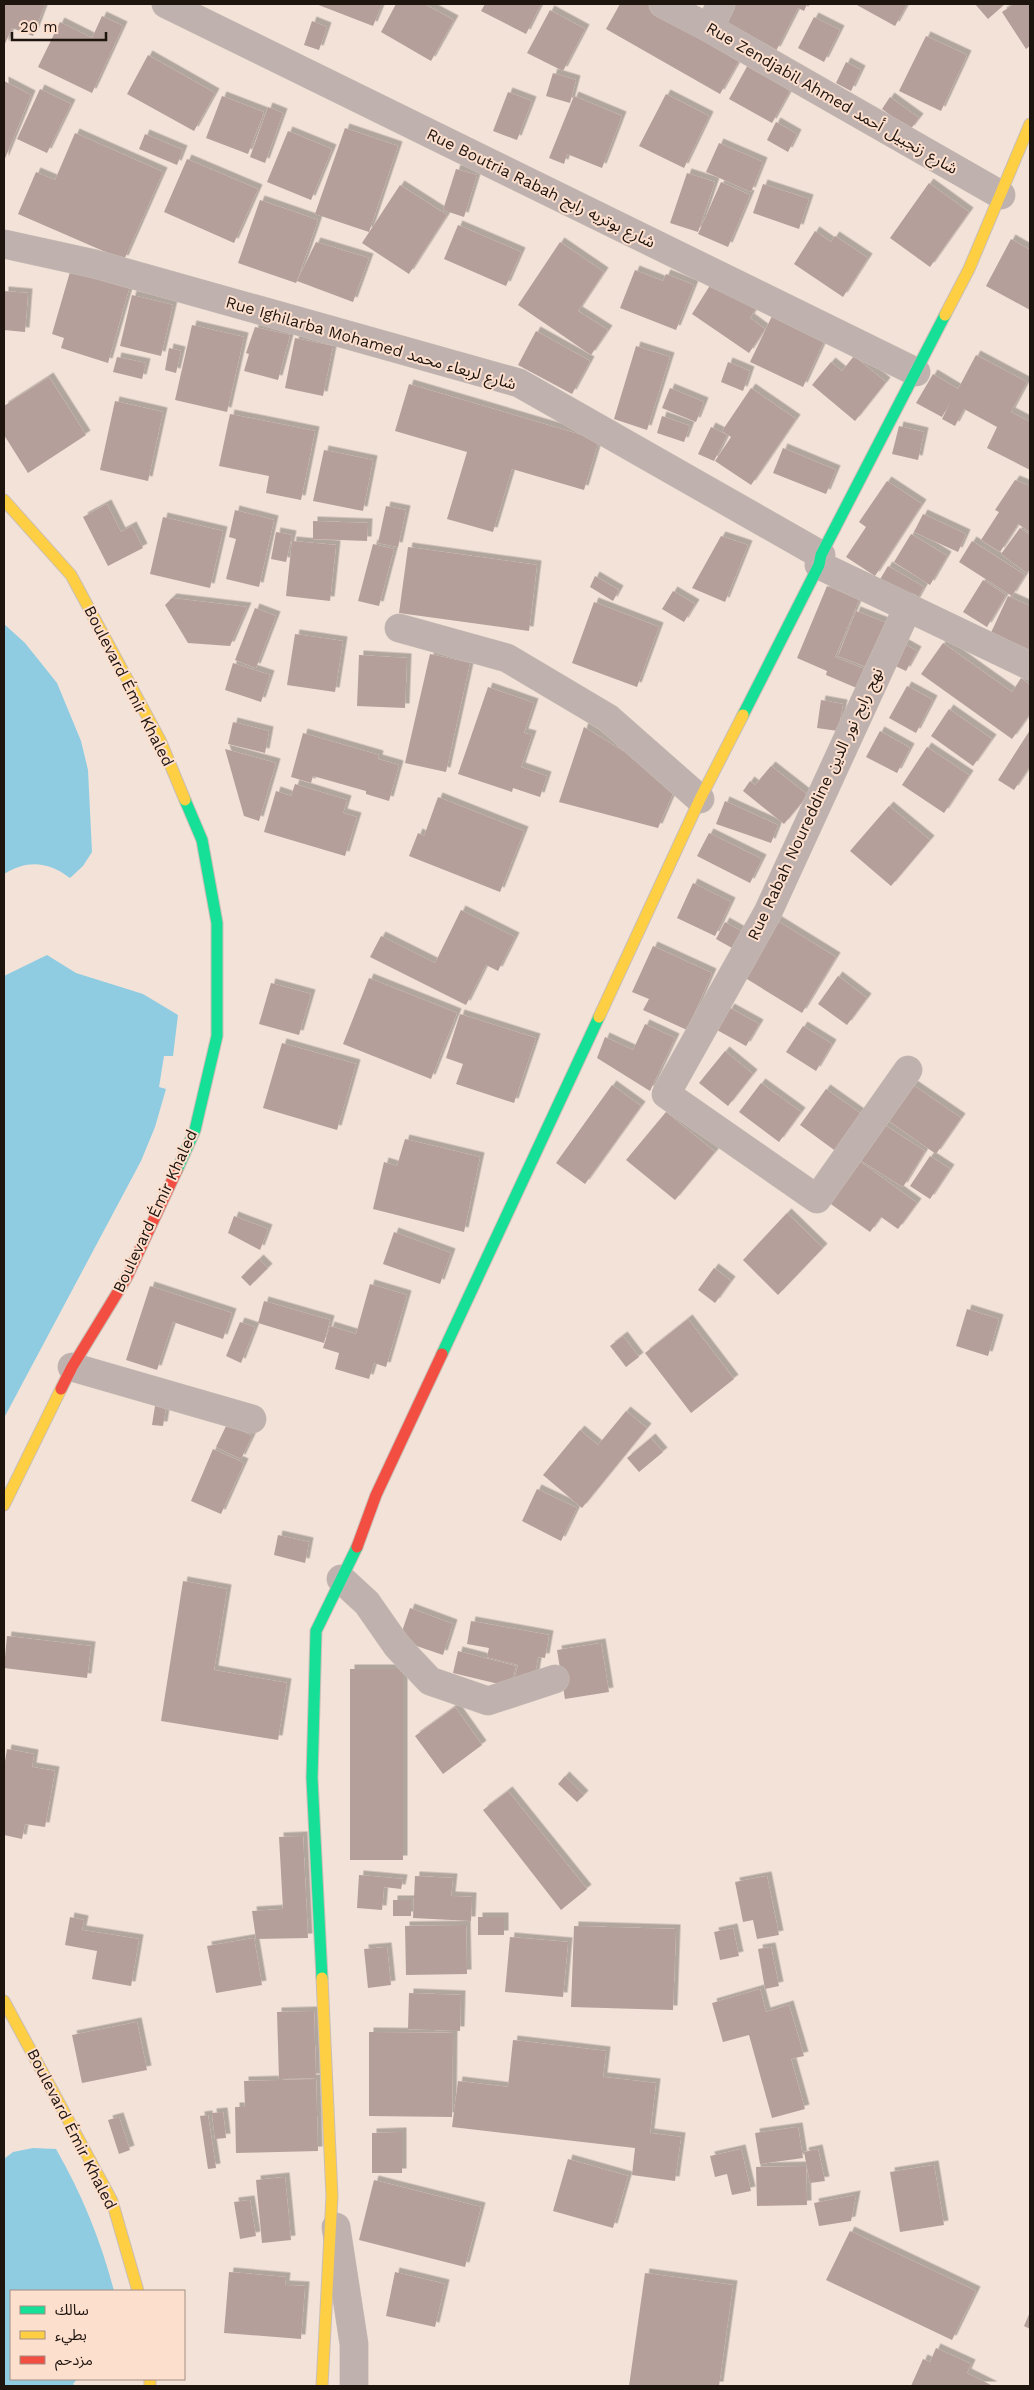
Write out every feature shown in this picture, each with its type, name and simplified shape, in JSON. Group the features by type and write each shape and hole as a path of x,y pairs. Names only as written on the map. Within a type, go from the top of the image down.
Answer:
{"main road":[{"path":"322,2386 326,2350 332,2196 312,1778 316,1631 362,1537 376,1495 700,799 969,269 1030,124"},
{"name":"Boulevard Émir Khaled","path":"4,500 71,576 160,740 202,840 217,923 217,1036 194,1130 127,1276 72,1367 4,1505"},
{"name":"Boulevard Émir Khaled","path":"4,2001 112,2201 138,2290"}],"street":[{"name":"Rue Boutria Rabah شارع بوتريه رابح","path":"166,4 916,372"},
{"name":"Rue Zendjabil Ahmed شارع زنجبيل أحمد","path":"663,4 709,28 1001,194"},
{"path":"709,28 721,4"},
{"name":"Rue Ighilarba Mohamed شارع لربعاء محمد","path":"4,244 95,264 519,383 820,560"},
{"path":"820,560 908,607 1026,666 1030,666"},
{"name":"Rue Rabah Noureddine نهج رابح نور الدين","path":"908,607 768,912 666,1094 816,1199 908,1070"},
{"path":"398,628 507,658 608,718 700,799"},
{"path":"72,1367 252,1419"},
{"path":"341,1580 367,1603 396,1646 430,1682 488,1701 555,1679"},
{"path":"332,2196 354,2344 354,2386"}],"water":[{"path":"4,624 25,643 57,683 81,741 88,770 92,852 83,866 70,878 54,869 38,864 21,866 4,874"},
{"path":"47,955 76,973 143,994 178,1015 173,1056 164,1056 159,1087 166,1089 155,1127 141,1161 4,1418 4,976"},
{"path":"33,2148 56,2149 90,2218 114,2290 10,2290 10,2380 76,2380 73,2384 75,2386 4,2386 4,2159 13,2152"}],"building":[{"path":"4,4 45,4 33,36 12,28 4,46"},
{"path":"316,4 382,4 373,26"},
{"path":"396,4 424,4 454,20 431,61 381,32"},
{"path":"485,4 541,4 526,34 481,11"},
{"path":"620,4 648,4 741,57 720,94 606,29"},
{"path":"727,4 807,4 804,11 798,8 776,51 718,22"},
{"path":"855,4 907,4 895,26"},
{"path":"975,4 1005,4 988,19"},
{"path":"1014,4 1030,4 1030,46 1026,49 1002,12"},
{"path":"550,10 585,29 563,71 527,53"},
{"path":"102,16 123,26 92,93 38,67 60,22 92,38"},
{"path":"814,17 840,30 824,62 798,48"},
{"path":"312,21 327,27 319,50 304,45"},
{"path":"926,36 967,55 941,111 899,91"},
{"path":"148,55 215,93 194,131 127,94"},
{"path":"846,62 861,70 851,91 836,83"},
{"path":"749,63 792,87 772,123 729,99"},
{"path":"553,73 576,80 570,103 546,96"},
{"path":"4,81 31,95 4,161"},
{"path":"40,89 71,104 47,153 17,139"},
{"path":"508,92 532,101 517,140 493,131"},
{"path":"666,94 709,116 684,168 639,146"},
{"path":"222,96 264,112 248,154 206,138"},
{"path":"574,96 622,116 602,168 567,154 564,164 549,158"},
{"path":"890,97 919,118 910,130 882,109"},
{"path":"268,107 283,113 265,163 250,157"},
{"path":"776,122 797,134 788,152 767,140"},
{"path":"345,128 398,146 369,232 315,214"},
{"path":"288,131 332,149 311,200 267,182"},
{"path":"75,133 163,172 124,260 18,214 36,172 55,180"},
{"path":"145,134 183,150 177,165 139,149"},
{"path":"719,143 763,162 751,192 706,172"},
{"path":"187,159 258,189 234,243 164,212"},
{"path":"456,169 477,175 464,217 443,210"},
{"path":"687,173 715,182 698,232 670,223"},
{"path":"721,182 750,195 728,247 698,234"},
{"path":"929,183 969,212 930,267 890,238"},
{"path":"763,184 809,199 799,229 753,213"},
{"path":"400,185 447,215 409,274 362,243"},
{"path":"260,200 318,220 296,283 238,263"},
{"path":"458,225 521,252 506,286 444,259"},
{"path":"815,231 831,242 835,236 868,258 843,297 794,264"},
{"path":"1011,239 1030,250 1030,310 986,286"},
{"path":"316,242 369,258 353,302 297,281"},
{"path":"560,242 604,272 578,311 608,330 591,355 518,305"},
{"path":"72,265 131,282 108,363 61,348 64,338 52,334"},
{"path":"635,270 663,281 666,274 694,285 676,330 620,308"},
{"path":"714,279 757,307 750,318 765,329 749,353 692,314"},
{"path":"4,291 28,293 25,332 4,330"},
{"path":"132,295 173,305 161,356 120,346"},
{"path":"773,314 825,339 803,387 750,362"},
{"path":"192,325 244,337 227,412 175,400"},
{"path":"255,327 290,335 278,380 244,371 249,354 246,353"},
{"path":"536,331 590,361 572,394 518,365"},
{"path":"295,338 333,346 323,396 285,388"},
{"path":"636,346 670,357 647,430 614,419"},
{"path":"169,348 181,351 176,373 165,370"},
{"path":"976,355 1027,382 1011,412 1030,422 1030,470 987,448 997,427 964,409 955,426 942,419 951,401 942,417 916,403 933,374 958,389"},
{"path":"854,356 886,382 855,421 812,385 831,362 842,371"},
{"path":"117,357 146,363 142,379 113,372"},
{"path":"728,362 750,371 743,391 721,382"},
{"path":"49,377 86,435 28,473 4,435 4,406"},
{"path":"409,384 599,440 584,490 512,469 493,532 447,519 467,452 395,431"},
{"path":"670,388 704,402 696,422 662,408"},
{"path":"751,388 796,419 751,485 715,461 731,437 722,431"},
{"path":"115,401 163,412 148,481 100,470"},
{"path":"230,414 315,431 301,500 266,493 269,476 219,466"},
{"path":"662,416 690,426 684,442 657,433"},
{"path":"899,426 924,432 918,460 892,454"},
{"path":"711,427 727,435 714,461 698,454"},
{"path":"783,448 836,470 826,494 773,473"},
{"path":"324,450 373,460 363,511 313,501"},
{"path":"1015,480 1030,486 1030,532 1018,524 1000,552 981,540 999,512 995,510"},
{"path":"887,481 922,504 875,576 846,557 866,527 859,522"},
{"path":"107,504 121,532 132,526 143,548 108,566 83,517"},
{"path":"386,506 406,510 398,547 378,543"},
{"path":"235,510 274,520 259,587 226,579 236,539 229,537"},
{"path":"923,514 966,534 958,552 914,532"},
{"path":"163,517 223,531 210,588 150,574"},
{"path":"313,521 368,523 367,541 313,539"},
{"path":"1020,528 1030,535 1030,569 1027,573 1001,554"},
{"path":"276,532 292,535 286,562 271,559"},
{"path":"911,534 947,556 930,585 894,562"},
{"path":"721,536 748,545 725,602 692,588"},
{"path":"292,541 336,545 330,601 286,596"},
{"path":"972,541 1025,575 1012,596 959,562"},
{"path":"373,544 394,549 379,606 358,601"},
{"path":"408,547 537,565 529,631 399,613"},
{"path":"888,566 924,587 915,603 879,581"},
{"path":"595,576 619,590 613,601 590,587"},
{"path":"983,580 1006,595 987,627 963,612"},
{"path":"827,586 859,600 835,657 867,670 859,689 826,675 827,671 797,658"},
{"path":"673,591 695,604 684,622 662,609"},
{"path":"1008,596 1030,606 1030,656 989,637"},
{"path":"172,598 247,607 230,646 188,643 165,605"},
{"path":"594,602 659,627 637,687 572,663"},
{"path":"255,608 276,616 256,668 235,660"},
{"path":"856,611 887,623 869,668 838,656"},
{"path":"295,634 343,641 335,692 287,685"},
{"path":"901,642 917,651 906,671 889,663"},
{"path":"943,643 1012,692 1021,678 1030,685 1030,714 1012,739 921,674"},
{"path":"430,654 470,663 446,772 405,763"},
{"path":"359,655 407,658 405,708 357,706"},
{"path":"233,663 270,675 261,702 225,690"},
{"path":"907,686 933,700 916,733 889,718"},
{"path":"488,687 534,703 524,733 532,735 521,767 547,776 540,797 513,788 512,792 458,774"},
{"path":"821,700 843,704 838,731 817,728"},
{"path":"949,709 992,739 973,766 931,736"},
{"path":"233,722 269,731 265,753 228,744"},
{"path":"584,727 677,784 658,828 559,802"},
{"path":"1030,730 1030,766 1014,790 998,780"},
{"path":"880,731 910,748 897,773 866,757"},
{"path":"303,733 379,755 378,759 399,765 389,801 366,794 366,791 313,776 311,783 291,777"},
{"path":"927,747 969,775 944,813 902,785"},
{"path":"225,749 276,763 259,821 244,816"},
{"path":"771,766 808,795 784,824 743,791 750,781 755,785"},
{"path":"295,784 347,800 343,813 357,817 345,856 264,832 276,791 291,796"},
{"path":"438,797 524,831 500,892 409,856 418,833 424,836"},
{"path":"725,801 778,825 771,843 716,824"},
{"path":"889,806 930,840 891,886 850,851"},
{"path":"709,833 762,859 750,883 697,856"},
{"path":"693,883 731,902 715,936 677,918"},
{"path":"461,910 515,937 498,971 486,965 466,1005 370,957 381,936 435,963"},
{"path":"776,920 836,957 802,1013 742,976"},
{"path":"725,922 741,931 732,948 716,939"},
{"path":"653,946 712,973 687,1030 643,1010 649,999 632,992"},
{"path":"838,976 867,998 847,1025 818,1004"},
{"path":"369,978 457,1013 431,1079 343,1044"},
{"path":"271,983 311,994 299,1035 259,1024"},
{"path":"730,1008 759,1024 746,1046 717,1030"},
{"path":"460,1014 536,1038 514,1103 456,1084 463,1064 446,1058"},
{"path":"645,1024 675,1038 650,1091 597,1058 605,1037 633,1050"},
{"path":"803,1026 832,1044 816,1071 786,1052"},
{"path":"282,1043 356,1064 337,1130 263,1108"},
{"path":"725,1051 753,1074 728,1106 699,1083"},
{"path":"761,1083 801,1112 779,1142 739,1112"},
{"path":"612,1085 641,1106 585,1184 556,1163"},
{"path":"913,1085 961,1118 936,1154 889,1121"},
{"path":"826,1089 867,1118 841,1155 800,1125"},
{"path":"666,1112 715,1152 675,1200 626,1160"},
{"path":"883,1124 925,1151 903,1187 860,1160"},
{"path":"405,1139 480,1157 464,1232 373,1209 384,1162 397,1166"},
{"path":"930,1156 950,1169 930,1199 910,1186"},
{"path":"858,1160 917,1203 898,1229 881,1217 870,1232 828,1202"},
{"path":"787,1213 823,1248 778,1295 743,1260"},
{"path":"234,1216 268,1229 260,1250 228,1233"},
{"path":"394,1232 451,1253 440,1284 383,1264"},
{"path":"259,1259 268,1268 250,1286 241,1277"},
{"path":"714,1268 731,1281 715,1303 698,1290"},
{"path":"370,1284 407,1295 386,1367 374,1363 369,1379 335,1369 339,1353 323,1348 330,1326 356,1334"},
{"path":"150,1286 232,1313 223,1339 173,1322 157,1370 126,1360"},
{"path":"264,1301 330,1320 324,1343 258,1323"},
{"path":"967,1309 999,1319 988,1356 956,1346"},
{"path":"688,1319 734,1379 691,1413 645,1353"},
{"path":"240,1322 255,1327 241,1363 226,1356"},
{"path":"623,1336 639,1357 626,1367 610,1346"},
{"path":"155,1406 166,1407 163,1426 152,1425"},
{"path":"626,1411 647,1428 582,1508 543,1475 580,1430 598,1445"},
{"path":"227,1424 252,1436 241,1459 216,1447"},
{"path":"651,1438 663,1452 639,1472 627,1458"},
{"path":"213,1449 244,1463 221,1514 191,1501"},
{"path":"537,1489 577,1508 561,1541 522,1521"},
{"path":"278,1535 309,1542 305,1563 274,1555"},
{"path":"183,1581 227,1589 214,1670 287,1683 278,1740 161,1721"},
{"path":"410,1608 453,1624 443,1655 399,1640"},
{"path":"471,1621 549,1635 545,1658 538,1657 534,1680 515,1677 518,1665 487,1657 489,1648 467,1644"},
{"path":"7,1636 91,1646 87,1678 4,1668"},
{"path":"601,1643 609,1692 565,1699 557,1650"},
{"path":"458,1651 516,1666 511,1687 453,1673"},
{"path":"350,1669 403,1669 403,1860 350,1860"},
{"path":"455,1707 482,1745 443,1774 415,1736"},
{"path":"7,1749 34,1754 32,1767 55,1771 45,1827 25,1824 22,1839 4,1835 4,1768"},
{"path":"565,1776 584,1795 577,1802 558,1784"},
{"path":"508,1791 587,1889 561,1910 483,1810"},
{"path":"303,1836 308,1938 256,1939 252,1911 283,1909 279,1837"},
{"path":"359,1875 403,1879 401,1889 384,1887 382,1910 357,1908"},
{"path":"415,1876 453,1878 451,1896 472,1897 471,1921 413,1918"},
{"path":"767,1876 779,1935 757,1939 753,1920 743,1922 735,1882"},
{"path":"393,1900 411,1900 411,1916 393,1916"},
{"path":"70,1917 84,1920 82,1930 139,1939 131,1986 92,1979 97,1951 65,1945"},
{"path":"478,1917 504,1917 504,1935 478,1935"},
{"path":"466,1925 467,1974 406,1975 405,1926"},
{"path":"574,1926 676,1929 673,2010 571,2007"},
{"path":"733,1928 739,1956 720,1960 714,1932"},
{"path":"510,1937 568,1942 563,1997 505,1992"},
{"path":"254,1938 262,1985 216,1993 207,1946"},
{"path":"387,1947 391,1985 368,1988 364,1949"},
{"path":"771,1947 779,1986 765,1989 758,1949"},
{"path":"760,1989 766,2012 789,2005 804,2056 791,2059 805,2109 772,2118 749,2035 723,2042 712,2003"},
{"path":"409,1993 461,1995 460,2031 408,2029"},
{"path":"314,2011 316,2078 279,2079 277,2012"},
{"path":"137,2022 147,2070 82,2083 72,2035"},
{"path":"369,2032 453,2033 452,2117 369,2116"},
{"path":"513,2040 606,2051 603,2077 656,2083 650,2133 681,2137 675,2181 632,2175 635,2148 452,2127 458,2081 508,2087"},
{"path":"316,2079 318,2151 236,2153 235,2107 245,2107 244,2081"},
{"path":"223,2112 226,2138 215,2139 212,2113"},
{"path":"208,2115 216,2168 208,2169 200,2116"},
{"path":"119,2117 130,2150 119,2154 108,2120"},
{"path":"798,2127 803,2158 760,2164 755,2133"},
{"path":"402,2132 402,2173 372,2173 372,2133"},
{"path":"741,2149 751,2191 732,2195 727,2174 715,2177 710,2156"},
{"path":"818,2149 825,2181 810,2183 804,2152"},
{"path":"568,2159 628,2176 613,2228 553,2211"},
{"path":"934,2165 944,2225 900,2232 890,2172"},
{"path":"806,2166 807,2205 757,2206 756,2167"},
{"path":"285,2177 291,2240 262,2243 256,2180"},
{"path":"374,2180 481,2207 465,2267 359,2240"},
{"path":"856,2195 851,2221 819,2226 814,2203"},
{"path":"250,2200 256,2236 240,2239 234,2202"},
{"path":"850,2231 976,2291 952,2340 826,2280"},
{"path":"229,2272 286,2277 285,2285 305,2286 301,2339 224,2333"},
{"path":"395,2272 445,2284 435,2327 386,2316"},
{"path":"645,2273 733,2285 719,2386 629,2386"},
{"path":"1030,2312 1030,2329 1024,2326"},
{"path":"936,2348 971,2364 967,2373 993,2386 911,2386 923,2359 930,2362"}],"traffic: fast":[{"path":"743,715 819,565 821,555 945,315"},
{"path":"177,1170 195,1130 217,1036 217,923 202,840 185,800"},
{"path":"442,1354 599,1017"},
{"path":"322,1978 312,1778 316,1631 357,1547"}],"traffic: slow":[{"path":"945,315 969,269 1030,124"},
{"path":"4,500 71,575 160,740 185,800"},
{"path":"599,1017 700,799 743,715"},
{"path":"4,1505 61,1389"},
{"path":"322,1978 332,2196 322,2386"},
{"path":"4,2001 112,2201 138,2290"},
{"path":"150,2380 150,2386"}],"traffic: jam":[{"path":"61,1389 72,1367 127,1277 177,1170"},
{"path":"357,1547 376,1495 442,1354"}]}
